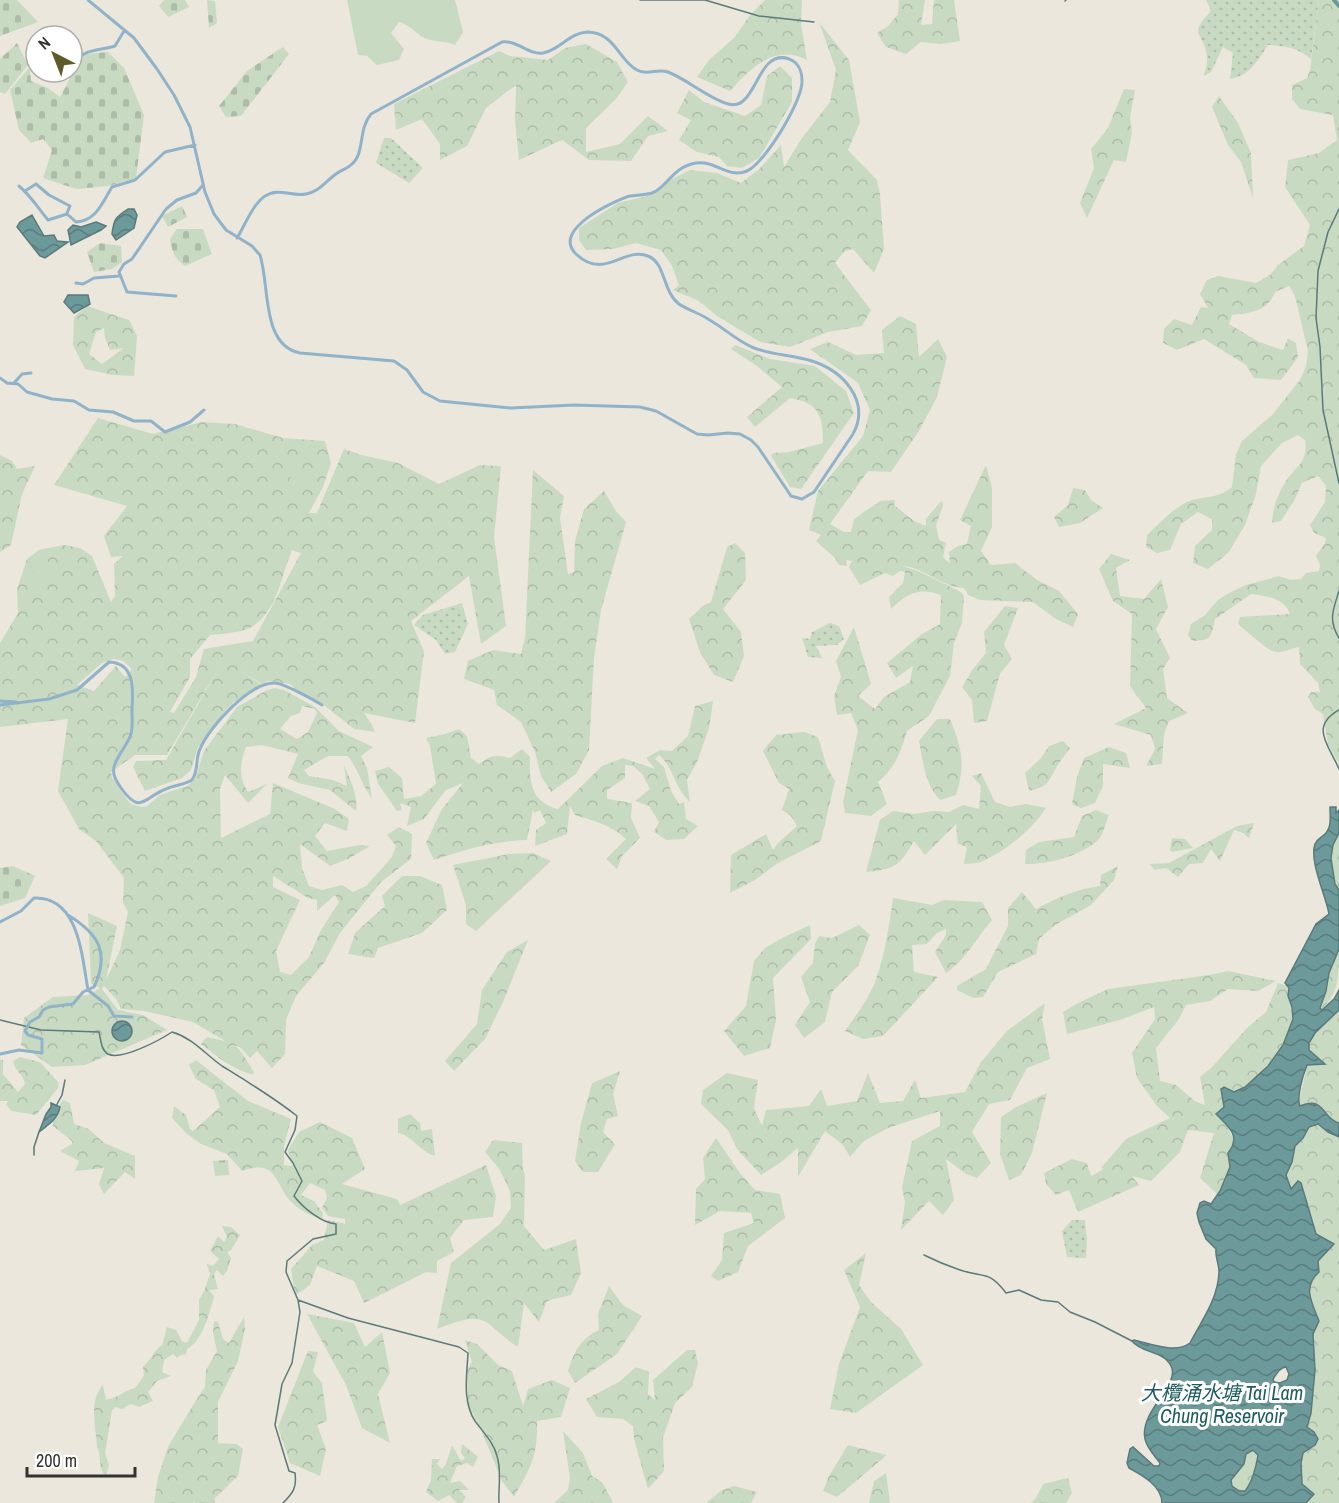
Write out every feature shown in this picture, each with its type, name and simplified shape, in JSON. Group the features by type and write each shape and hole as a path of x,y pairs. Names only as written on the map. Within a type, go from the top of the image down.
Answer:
{"street":[{"path":"88,0 134,38 174,95 187,119 203,185 216,218 226,230 237,238 252,246 260,255 273,328 278,340 284,346 300,353 394,361 407,370 423,392 437,400 511,408 582,405 647,408 697,434 732,433 748,438 760,450 788,492 800,499 814,492 858,423 860,410 855,394 849,385 816,362 773,354 748,345 710,320 681,305 669,293 660,267 650,257 634,254 608,264 601,264 578,255 572,245 572,233 578,224 618,201 654,192 675,172 686,166 698,163 710,164 736,173 747,171 757,165 800,96 801,71 797,64 789,59 778,58 771,62 765,67 747,98 732,105 714,98 668,72 659,70 646,73 635,69 611,43 594,33 575,34 542,53 515,43 502,42 371,114 363,126 359,153 354,162 312,193 301,195 279,191 265,196 256,205 237,238"},
{"path":"84,54 116,46 125,30"},
{"path":"67,214 76,222 85,222 95,215 112,187 135,180 165,152 195,145"},
{"path":"25,191 36,184 49,195 70,206 67,214"},
{"path":"176,296 127,292 119,272 124,264 132,259 161,215 177,200 196,193 203,185"},
{"path":"19,186 48,220 67,214"},
{"path":"76,283 83,284 94,278 119,276"},
{"path":"14,383 22,374 31,373"},
{"path":"0,378 7,383 14,383 27,392 52,399 74,401 89,410 112,412 134,422 152,422 165,432 190,422 204,410"},
{"path":"0,703 49,699 77,690 109,662 121,664 127,669 133,689 132,730 115,764 114,771 115,778 124,792 133,801 140,803 164,789 192,780 201,747 234,703 259,688 276,683 321,705"},
{"path":"0,922 21,911 34,898 46,897 82,923 102,952 101,970 94,987 81,994 73,1004 49,1007 30,1022 25,1031 28,1035 42,1039 42,1053 19,1050 0,1054"},
{"path":"68,915 80,940 88,990 108,1006 114,1016 132,1017"}],"green space":[{"path":"0,0 17,0 38,22 24,24 24,27 0,36"},
{"path":"164,0 185,0 189,7 168,17 159,6"},
{"path":"207,0 215,1 217,23 209,28"},
{"path":"347,0 455,0 463,32 455,45 424,38 399,22 391,33 404,49 399,60 377,65 367,56 358,55"},
{"path":"765,0 802,0 801,24 807,60 784,54 764,60 730,91 697,77 709,60 734,38 751,14"},
{"path":"899,0 925,0 921,25 932,24 934,0 954,0 960,41 941,44 921,42 906,54 886,47 877,33 888,26 898,14"},
{"path":"1206,0 1319,0 1311,59 1291,48 1268,45 1248,71 1230,79 1233,53 1223,47 1211,72 1204,76 1207,64 1206,49 1198,31 1211,11"},
{"path":"1319,0 1339,0 1339,764 1328,744 1323,714 1315,709 1308,697 1311,692 1320,692 1318,683 1300,664 1299,647 1281,652 1272,651 1238,624 1240,617 1290,614 1284,604 1269,597 1251,594 1215,619 1210,636 1204,640 1193,641 1188,636 1191,624 1205,615 1218,600 1229,593 1246,585 1279,576 1291,580 1301,579 1306,573 1319,571 1320,565 1316,556 1326,538 1314,533 1310,525 1325,502 1326,486 1318,476 1302,483 1281,521 1272,523 1275,504 1281,490 1305,455 1305,440 1298,435 1282,443 1261,466 1256,494 1245,525 1229,552 1208,569 1193,563 1195,546 1212,530 1212,519 1198,512 1181,524 1170,550 1157,553 1146,547 1147,535 1180,506 1192,500 1218,495 1232,487 1236,454 1242,441 1272,415 1300,380 1306,366 1308,351 1295,296 1289,286 1275,292 1263,308 1232,315 1229,324 1259,342 1283,350 1288,338 1296,343 1298,357 1281,380 1254,378 1246,365 1204,339 1177,350 1163,343 1164,329 1174,319 1192,325 1201,307 1208,308 1200,294 1207,280 1218,276 1256,283 1270,275 1278,265 1304,246 1310,225 1285,187 1288,160 1319,153 1337,140 1333,115 1300,109 1292,99 1292,85 1307,78 1310,70"},
{"path":"819,22 849,60 860,122 848,150 877,180 884,249 874,273 853,249 845,251 835,263 871,310 862,326 828,332 790,347 760,342 717,316 699,301 673,290 679,285 672,266 661,250 636,243 613,249 586,250 579,240 579,228 618,203 651,195 668,181 690,170 717,173 741,183 759,169 781,145 784,167 802,138 830,102 836,70"},
{"path":"17,43 24,57 24,70 5,94 0,92 0,59"},
{"path":"586,44 617,62 628,82 615,100 586,128 586,152 620,144 648,116 668,131 648,136 631,161 589,160 562,140 519,160 515,121 516,85 486,108 467,146 440,160 440,144 422,119 396,130 394,104 499,51 510,56 548,60 565,48"},
{"path":"283,47 289,54 241,116 226,117 219,106 247,71"},
{"path":"108,52 124,68 144,115 136,178 109,186 76,189 43,178 52,150 43,139 31,143 19,130 10,90 24,74 24,84 38,84 60,97 66,84 84,84 85,54"},
{"path":"780,66 792,78 792,102 759,158 742,168 727,166 719,157 697,152 679,140 691,120 677,113 689,90 704,102 745,116 761,105 767,76"},
{"path":"1124,89 1135,90 1130,118 1132,132 1126,162 1114,160 1087,218 1080,203 1094,168 1091,149 1108,128"},
{"path":"1219,96 1238,123 1251,153 1253,198 1241,162 1228,145 1212,107"},
{"path":"384,138 391,138 423,168 409,183 376,163"},
{"path":"182,206 187,217 168,227 162,216"},
{"path":"177,229 203,229 212,254 185,266 176,257 171,244 170,239"},
{"path":"100,243 121,246 122,262 112,269 94,272 87,252"},
{"path":"87,306 129,320 137,336 134,376 113,375 85,369 73,345 74,317","holes":["104,328 110,350 124,348 102,364 89,354 96,332"]},
{"path":"900,316 916,324 919,357 938,339 947,357 937,397 919,431 891,472 868,471 830,524 844,532 851,532 854,519 880,501 895,500 894,505 914,521 926,526 926,519 942,500 943,506 936,525 939,540 946,543 943,557 950,564 949,552 958,546 967,544 971,526 960,520 986,465 992,488 992,527 981,551 991,565 1015,563 1037,580 1059,591 1078,614 1073,627 1056,619 1033,602 980,600 968,595 964,588 903,566 961,592 964,596 962,623 954,643 950,676 929,716 907,731 897,759 878,782 887,804 871,816 845,813 843,802 858,730 851,713 837,715 834,696 841,677 836,661 854,627 871,684 858,696 875,709 884,697 910,682 913,666 896,678 887,663 922,634 940,624 941,595 926,592 914,593 891,609 889,597 903,583 905,572 900,571 893,576 885,573 860,585 849,567 852,561 846,560 847,566 839,565 835,558 816,541 821,535 809,530 818,491 863,436 870,410 858,383 810,349 828,342 856,355 884,353 882,330"},
{"path":"735,345 770,359 815,366 846,391 854,413 801,489 790,487 771,456 773,453 789,452 823,443 820,418 813,407 807,403 790,398 755,427 747,417 782,387 757,366 731,349"},
{"path":"98,418 153,434 202,422 235,424 283,438 325,441 331,463 323,487 309,513 317,513 344,449 398,463 439,484 480,465 501,466 494,537 506,626 481,644 469,576 411,621 424,651 415,723 364,713 375,732 354,729 320,702 301,694 290,684 268,681 262,684 236,668 262,685 234,702 226,710 198,747 191,770 182,778 145,791 133,767 136,761 166,760 220,666 167,755 135,755 111,772 112,778 131,804 141,807 147,806 160,795 187,786 195,779 204,751 237,707 275,688 284,690 315,707 339,731 373,747 361,756 367,768 372,799 348,756 328,756 304,770 309,776 333,780 347,786 344,766 355,794 356,811 330,790 298,783 288,778 298,754 262,745 246,747 241,770 248,792 267,784 248,803 225,775 220,789 221,838 270,814 273,783 335,809 349,819 347,831 325,823 315,836 327,851 359,845 370,846 330,866 300,844 302,868 309,886 322,890 342,885 353,892 366,886 392,857 396,846 387,835 399,827 412,834 411,859 381,882 340,933 324,963 296,996 286,1020 285,1054 272,1068 257,1051 250,1058 241,1048 234,1045 242,1053 254,1072 253,1075 225,1062 201,1044 207,1037 225,1041 193,1022 144,1011 121,1009 116,999 104,986 102,989 118,1010 143,1015 167,1030 85,1065 52,1067 21,1045 24,1018 53,997 88,995 100,988 91,984 88,913 117,926 106,980 120,950 128,912 123,903 124,878 96,841 79,829 58,791 68,719 0,727 0,643 18,613 17,589 27,559 39,550 64,545 80,548 92,556 111,602 115,596 114,564 123,556 111,557 104,536 127,506 54,485","holes":["292,550 301,553 253,641 204,649 196,677 174,713 170,712 190,677 190,659 210,635 242,631 253,626 269,609","114,659 123,661 132,669 125,677 116,666 94,691 77,685 102,663","302,706 315,709 317,713 308,732 297,739 280,729 291,716 300,713","273,876 308,898 317,900 317,911 335,895 339,902 321,930 309,957 291,975 280,972 276,951 300,900 273,887"]},
{"path":"0,455 12,461 17,469 35,466 22,494 11,545 0,552"},
{"path":"272,469 289,470 288,481 271,479"},
{"path":"291,470 308,471 307,483 290,482"},
{"path":"533,470 564,496 560,518 568,574 574,572 575,541 584,509 604,491 626,522 601,610 594,658 589,750 576,774 551,792 541,776 535,752 521,722 497,705 494,690 464,679 468,661 493,650 521,654 525,638"},
{"path":"1073,488 1085,490 1091,500 1103,508 1080,523 1059,527 1054,517 1068,505"},
{"path":"735,543 745,553 746,580 723,609 741,632 744,656 733,682 714,675 700,652 689,619 704,605 711,602 727,547"},
{"path":"1111,554 1130,560 1116,568 1120,596 1144,599 1161,579 1168,607 1156,629 1170,658 1163,669 1167,698 1188,713 1169,721 1164,734 1162,764 1146,766 1155,749 1151,735 1114,724 1146,708 1130,686 1132,614 1113,601 1099,569"},
{"path":"47,560 59,573 39,592 27,579"},
{"path":"462,603 468,624 455,652 445,654 436,640 414,625 423,615"},
{"path":"1005,606 1018,608 1004,645 1012,659 1000,674 987,721 974,723 972,700 962,687 986,653 984,632"},
{"path":"830,623 839,626 844,639 837,645 816,646 822,658 808,657 802,638 810,639 812,632"},
{"path":"713,701 709,728 697,762 687,780 690,802 681,791 664,760 659,755 655,759 664,767 671,791 679,804 684,802 686,819 698,826 684,839 666,840 654,832 659,822 649,806 635,801 650,789 643,775 633,766 625,765 625,778 607,790 607,799 632,803 631,818 640,838 622,856 617,869 606,859 626,839 608,827 575,815 570,806 567,834 535,846 536,830 546,823 540,810 534,813 533,809 527,840 480,846 434,860 426,843 442,809 463,783 446,790 424,819 407,826 411,807 400,803 402,810 397,811 378,784 375,771 389,767 402,778 404,799 421,796 436,784 430,746 426,738 459,729 467,736 471,758 479,764 493,756 510,758 522,749 530,757 531,783 537,796 549,806 558,809 602,766 623,758 655,769 646,758 660,750 672,751 688,736 695,706"},
{"path":"937,719 950,719 960,748 962,765 956,795 940,800 928,780 919,741"},
{"path":"804,732 818,737 827,767 835,781 821,841 778,863 755,880 730,893 731,855 766,834 773,850 797,826 791,816 782,810 789,789 779,783 763,751 776,735"},
{"path":"1063,741 1070,748 1049,781 1040,788 1029,791 1025,773 1041,758 1049,746"},
{"path":"1109,747 1126,753 1130,768 1103,764 1103,786 1095,803 1081,808 1072,804 1077,777 1084,758"},
{"path":"981,773 995,802 1010,807 1026,804 1046,808 1034,824 1018,839 981,862 964,864 967,847 958,844 956,824 925,855 914,841 896,865 866,872 880,820 893,811 914,814 934,811 949,812 963,805 979,809 981,786 972,776"},
{"path":"1096,810 1109,815 1097,841 1063,858 1044,863 1025,864 1026,850 1039,842 1074,837 1082,816"},
{"path":"1254,823 1249,838 1234,830 1220,861 1211,849 1203,863 1189,864 1178,877 1166,868 1154,870 1150,864 1169,863 1237,826"},
{"path":"1339,833 1339,890 1332,877 1330,862 1335,839"},
{"path":"1172,838 1185,839 1193,848 1172,852 1170,850"},
{"path":"533,853 551,861 476,931 466,924 466,905 453,865 509,854"},
{"path":"13,866 35,876 25,898 0,906 0,868"},
{"path":"1118,866 1114,880 1091,905 1055,925 1039,939 1036,954 998,972 983,997 973,998 957,990 957,986 986,969 1008,926 1008,908 1022,892 1036,909 1067,894 1100,886 1101,875"},
{"path":"402,876 420,876 442,885 447,910 422,933 378,948 374,958 348,954 355,933 385,906 382,896"},
{"path":"893,898 932,905 944,900 982,902 992,920 965,955 946,973 935,952 946,935 946,929 937,933 927,944 912,945 914,972 938,977 883,1036 863,1039 845,1031 875,982 884,951"},
{"path":"810,925 811,939 773,978 776,1020 770,1048 744,1056 724,1031 746,1006 754,961 765,948"},
{"path":"859,925 870,935 858,966 832,992 825,1022 804,1038 795,1025 810,1002 801,977 813,963 815,944 819,936 832,938"},
{"path":"528,940 485,1039 454,1071 445,1061 477,1024 482,990 507,952"},
{"path":"1339,949 1335,991 1321,1010 1329,973"},
{"path":"1228,971 1276,981 1258,991 1228,989 1210,1001 1186,1005 1179,1019 1156,1048 1160,1081 1176,1085 1196,1102 1205,1105 1200,1077 1248,1027 1266,1012 1278,983 1288,986 1293,1019 1278,1051 1260,1073 1240,1089 1231,1092 1224,1087 1224,1107 1218,1117 1226,1122 1234,1142 1228,1153 1230,1167 1218,1195 1200,1178 1214,1133 1188,1130 1180,1152 1151,1181 1132,1176 1139,1185 1078,1212 1069,1190 1056,1195 1046,1184 1044,1173 1072,1159 1087,1163 1091,1176 1104,1169 1101,1168 1126,1139 1170,1118 1157,1106 1137,1078 1132,1053 1155,1019 1154,1007 1120,1020 1067,1034 1063,1012 1108,989"},
{"path":"1045,1003 1042,1019 1050,1059 1027,1068 1010,1100 989,1104 972,1132 991,1163 977,1178 966,1174 946,1159 954,1200 943,1215 929,1201 901,1230 905,1202 902,1187 912,1141 940,1126 940,1111 888,1128 864,1141 850,1157 843,1145 825,1131 798,1177 798,1148 761,1175 737,1149 728,1130 701,1104 703,1090 727,1073 758,1080 754,1108 762,1126 766,1110 809,1106 821,1089 827,1106 857,1101 868,1073 880,1103 903,1101 915,1080 921,1098 965,1092 981,1062 1007,1031"},
{"path":"1339,1010 1339,1123 1330,1120 1323,1108 1300,1106 1298,1098 1307,1065 1325,1064 1309,1050 1309,1043 1315,1033"},
{"path":"20,1057 40,1062 59,1083 58,1088 36,1115 12,1111 6,1105 8,1101 0,1101 0,1060 3,1060 3,1074 18,1092 25,1084 13,1061"},
{"path":"196,1060 248,1101 291,1119 284,1146 284,1165 293,1166 288,1150 299,1132 320,1122 352,1138 365,1169 342,1184 397,1199 400,1205 486,1165 496,1196 493,1217 464,1220 450,1238 454,1252 437,1261 437,1273 426,1272 364,1303 354,1281 317,1266 310,1285 295,1296 291,1269 312,1245 324,1240 328,1220 345,1224 345,1219 328,1216 322,1208 327,1198 325,1190 310,1183 301,1195 314,1201 323,1213 322,1220 303,1211 289,1200 271,1172 264,1168 242,1171 227,1154 201,1144 186,1133 172,1118 174,1106 186,1115 190,1129 193,1131 220,1107 214,1090 196,1079 189,1065"},
{"path":"620,1071 613,1094 618,1116 607,1119 603,1132 615,1144 598,1172 583,1172 575,1161 581,1123 592,1083"},
{"path":"1047,1093 1032,1153 1021,1175 1009,1180 1000,1154 1001,1117 1016,1107"},
{"path":"63,1100 70,1103 74,1124 89,1129 104,1143 135,1156 135,1179 125,1172 104,1194 99,1184 104,1168 75,1171 79,1161 60,1151 72,1144 72,1141 53,1126 53,1114"},
{"path":"410,1114 420,1123 421,1131 432,1129 435,1156 408,1137 398,1133 398,1119"},
{"path":"1316,1124 1339,1137 1339,1503 1306,1503 1312,1496 1301,1481 1302,1456 1316,1434 1307,1427 1311,1413 1315,1370 1313,1334 1318,1319 1312,1306 1310,1283 1319,1267 1318,1261 1334,1244 1316,1234 1303,1187 1298,1181 1291,1189 1286,1175 1292,1162 1295,1146 1309,1127"},
{"path":"716,1138 740,1173 755,1190 780,1194 785,1218 748,1246 738,1272 718,1281 711,1276 722,1260 724,1233 754,1223 751,1213 720,1211 695,1225 696,1189 705,1179 703,1158"},
{"path":"493,1140 522,1143 525,1175 524,1226 544,1250 576,1239 581,1273 571,1295 547,1301 539,1322 524,1303 518,1347 482,1320 462,1320 437,1329 451,1263 500,1224 511,1208 510,1191 500,1170 485,1152"},
{"path":"228,1160 229,1175 215,1176 213,1161"},
{"path":"1072,1220 1085,1220 1086,1258 1067,1257 1062,1231"},
{"path":"222,1226 231,1227 240,1235 231,1250 227,1252 231,1258 227,1271 223,1276 217,1270 214,1274 218,1289 209,1290 214,1296 205,1326 197,1340 187,1349 186,1354 177,1358 173,1354 164,1360 162,1372 171,1376 157,1381 148,1392 153,1401 139,1407 131,1404 122,1409 116,1407 112,1410 105,1454 109,1465 106,1477 97,1447 94,1407 98,1392 103,1385 106,1400 135,1388 144,1376 143,1367 162,1345 167,1327 176,1330 182,1341 187,1343 199,1320 199,1300 210,1274 207,1264 213,1266 219,1259 210,1251 218,1236 224,1242 227,1237"},
{"path":"866,1253 859,1285 871,1302 901,1329 923,1365 856,1413 830,1409 839,1364 860,1307 844,1270"},
{"path":"609,1286 623,1305 642,1316 617,1354 575,1383 568,1371 570,1364 582,1342 599,1330 598,1314"},
{"path":"307,1314 354,1323 365,1347 382,1332 390,1373 378,1394 390,1443 362,1428 346,1385"},
{"path":"244,1317 245,1329 238,1361 218,1402 218,1443 237,1444 243,1449 238,1476 215,1498 215,1503 195,1503 195,1501 192,1503 154,1503 158,1477 168,1447 205,1387 206,1370 217,1351 213,1333 214,1321 218,1322 223,1339 229,1343"},
{"path":"465,1340 477,1344 498,1365 512,1371 523,1406 528,1389 552,1380 570,1388 561,1417 537,1421 535,1452 525,1478 514,1497 502,1481 479,1425 468,1405 467,1370 472,1362"},
{"path":"687,1350 695,1350 698,1363 692,1387 675,1403 663,1438 664,1471 648,1489 634,1439 633,1426 623,1419 597,1417 586,1399 619,1382 636,1367 649,1372 648,1394 655,1400 653,1380"},
{"path":"308,1351 318,1352 313,1372 322,1383 327,1421 317,1425 326,1449 320,1476 290,1463 278,1427"},
{"path":"563,1431 583,1453 592,1476 602,1482 613,1502 554,1503 568,1490 570,1478"},
{"path":"462,1444 478,1457 473,1467 467,1463 457,1466 450,1483 460,1481 469,1490 459,1490 466,1497 462,1503 457,1503 449,1495 438,1501 426,1492 431,1480 432,1459 440,1459 437,1464 442,1469 452,1445 461,1461 465,1458 461,1453"},
{"path":"848,1445 887,1455 837,1497 823,1491 829,1476"},
{"path":"1255,1451 1258,1455 1255,1469 1245,1491 1239,1491 1232,1486 1231,1480 1244,1464 1246,1454"},
{"path":"886,1473 890,1503 869,1503 874,1481"},
{"path":"1068,1478 1072,1493 1066,1503 1031,1503 1043,1484"},
{"path":"734,1486 757,1492 751,1503 706,1503 722,1490"}],"water":[{"path":"128,209 134,209 137,215 134,228 116,240 112,234 115,221"},
{"path":"32,215 44,236 54,235 57,241 68,242 45,258 40,256 17,227 20,222"},
{"path":"96,222 106,226 71,245 68,230 73,225 81,227"},
{"path":"68,295 88,295 90,304 74,313 64,302"},
{"name":"大欖涌水塘 Tai Lam Chung Reservoir","path":"1330,807 1336,807 1336,813 1339,810 1339,833 1333,845 1331,858 1335,884 1339,890 1339,949 1329,973 1320,1008 1322,1010 1334,999 1339,990 1339,1010 1315,1033 1309,1043 1309,1050 1325,1064 1307,1065 1299,1102 1300,1106 1308,1103 1319,1105 1333,1121 1339,1123 1339,1137 1318,1124 1309,1127 1295,1146 1292,1162 1286,1175 1291,1189 1298,1181 1301,1183 1316,1234 1334,1244 1318,1261 1319,1272 1311,1283 1310,1289 1311,1302 1319,1321 1313,1334 1315,1370 1311,1413 1307,1427 1318,1439 1315,1445 1303,1453 1301,1463 1302,1484 1314,1494 1306,1503 1162,1503 1155,1486 1129,1468 1127,1463 1130,1449 1133,1447 1154,1466 1159,1466 1160,1463 1146,1442 1145,1429 1148,1418 1166,1390 1173,1373 1168,1361 1163,1357 1141,1348 1132,1341 1170,1348 1190,1343 1213,1300 1219,1272 1216,1249 1206,1239 1197,1213 1200,1203 1204,1201 1211,1204 1220,1191 1230,1167 1228,1153 1234,1136 1229,1127 1216,1114 1224,1107 1221,1089 1224,1087 1234,1092 1245,1087 1268,1066 1283,1045 1293,1019 1288,996 1289,988 1285,983 1316,924 1329,914 1316,869 1314,851 1316,842 1329,828","holes":["1286,1367 1289,1374 1287,1380 1280,1383 1274,1382 1273,1379 1277,1373","1253,1450 1258,1455 1254,1474 1245,1491 1239,1491 1232,1486 1231,1480 1244,1464 1246,1454"]},
{"path":"122,1021 129,1024 132,1031 129,1038 122,1041 115,1038 112,1031 115,1024"},
{"path":"51,1103 60,1107 59,1111 52,1121 39,1132 51,1107"}],"waterway":[{"path":"640,0 705,0 759,16 814,22"},
{"path":"1334,0 1339,6"},
{"path":"1339,209 1328,232 1318,271 1316,318 1323,410 1339,483"},
{"path":"1339,591 1333,609 1334,626 1339,638"},
{"path":"1339,710 1330,716 1323,730 1339,769"},
{"path":"0,1020 41,1030 99,1032 104,1050 114,1055 140,1049 172,1032 193,1042 222,1066 297,1116 295,1130 285,1152 302,1181 294,1196 313,1214 336,1224 336,1234 313,1239 287,1261 286,1272 298,1300 300,1312 292,1363 282,1384 275,1425 289,1471 295,1473 294,1490 283,1503"},
{"path":"56,1106 62,1095 65,1080"},
{"path":"34,1155 39,1132"},
{"path":"924,1255 960,1270 986,1276 995,1281 1006,1293 1019,1290 1041,1300 1058,1302 1070,1312 1132,1341"},
{"path":"298,1300 348,1318 459,1347 468,1353 466,1388 468,1405 475,1421 496,1451 499,1468 499,1503"}]}
